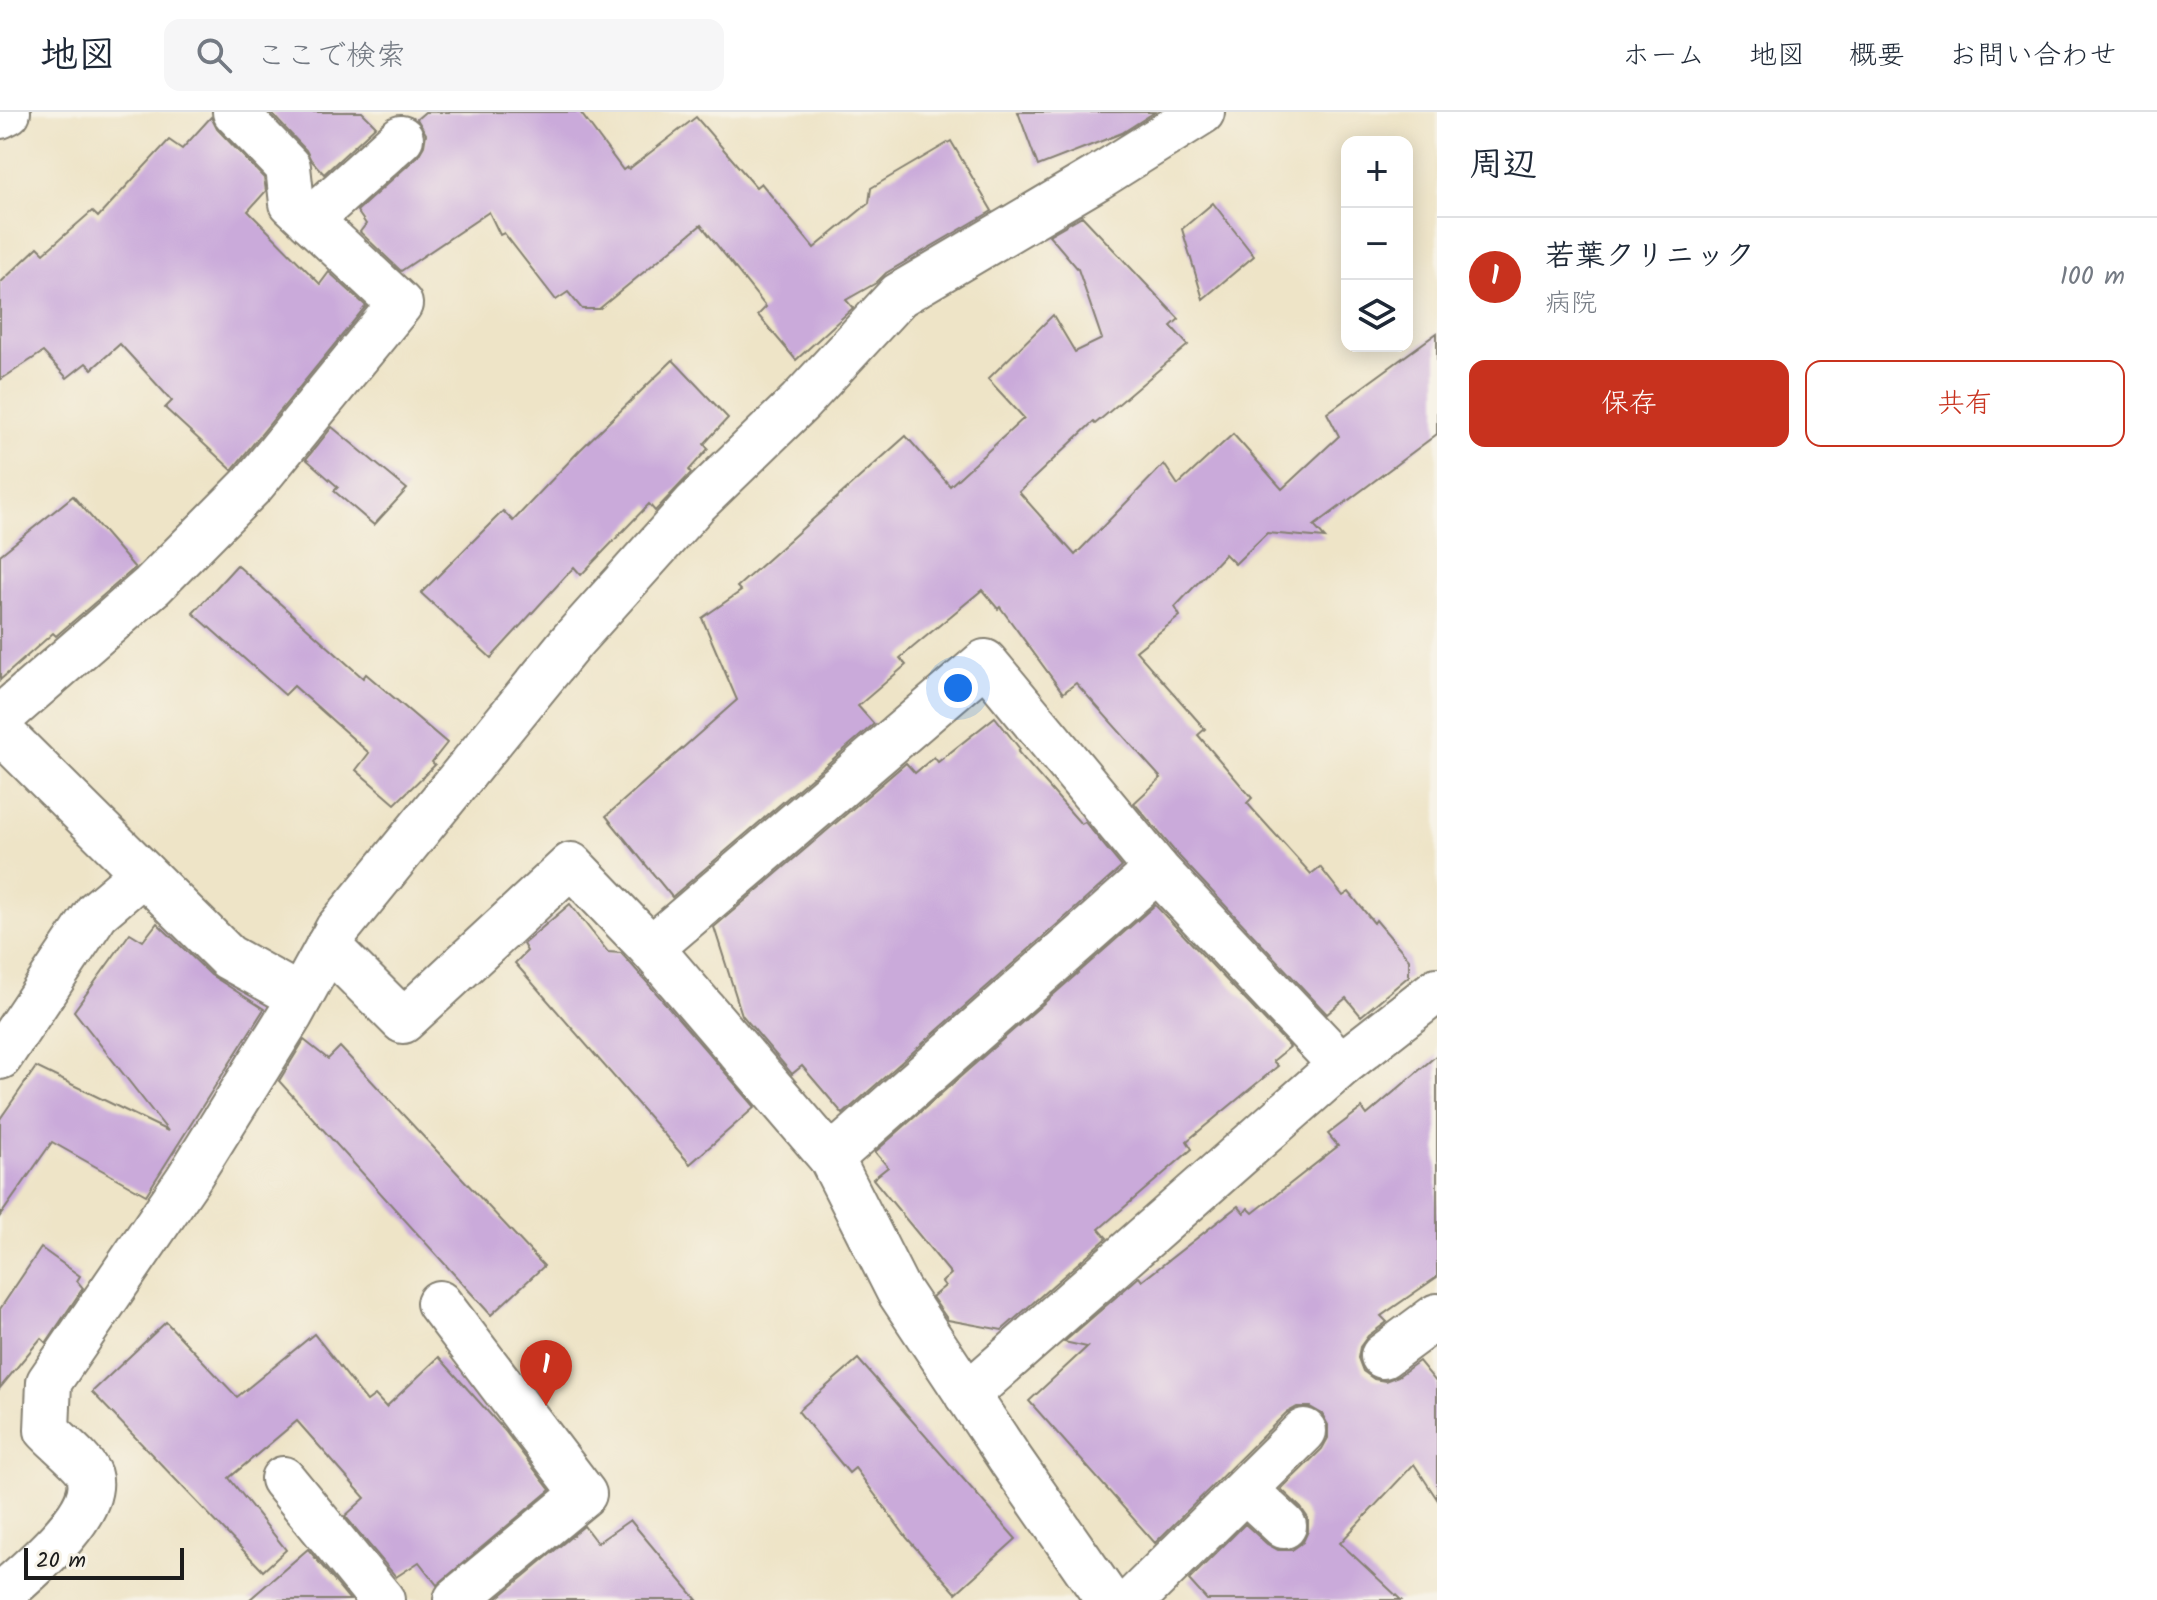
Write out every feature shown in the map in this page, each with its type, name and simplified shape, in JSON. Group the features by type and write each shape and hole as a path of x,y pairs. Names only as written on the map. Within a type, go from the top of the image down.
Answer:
{"street":[{"path":"0,116 8,112"},
{"path":"0,718 152,586 253,484 400,304 292,203 288,167 235,112"},
{"path":"0,1596 64,1538 91,1494 89,1473 47,1430 49,1382 188,1179 300,997 337,930 572,641 695,504 800,402 899,295 1148,127 1202,112"},
{"path":"310,220 401,138"},
{"path":"651,948 985,662 1157,870 1341,1065"},
{"path":"0,731 228,957 300,997"},
{"path":"328,946 403,1021 571,865 651,948 831,1158 898,1290 1108,1600"},
{"path":"831,1158 1157,870"},
{"path":"0,1057 97,912 143,873"},
{"path":"967,1395 1341,1065 1437,990"},
{"path":"439,1303 584,1494 456,1600"},
{"path":"1383,1356 1431,1332"},
{"path":"1133,1600 1304,1431"},
{"path":"283,1479 382,1600"},
{"path":"1245,1490 1284,1526"}],"building":[{"path":"270,112 362,112 376,126 324,174"},
{"path":"425,112 580,112 623,170 629,169 696,117 756,187 761,183 814,248 869,203 871,188 951,141 992,211 846,300 853,308 796,360 758,315 766,307 701,225 599,309 582,309 568,292 556,300 504,233 500,235 489,212 401,271 360,232 366,224 357,211 418,156 426,134 417,119"},
{"path":"1018,112 1155,112 1122,133 1038,166"},
{"path":"211,117 217,129 264,178 266,191 248,211 320,284 329,272 366,306 232,470 165,408 172,401 120,344 92,369 86,363 67,378 43,352 0,380 0,283 38,247 44,253 92,211 98,217 169,140 182,149"},
{"path":"1213,203 1254,256 1203,299 1182,229"},
{"path":"1082,216 1179,319 1171,326 1188,345 1095,424 1093,422 1019,492 1075,555 1164,464 1178,485 1233,434 1282,489 1339,436 1327,413 1437,333 1437,434 1314,526 1325,538 1267,533 1235,564 1225,554 1175,607 1180,616 1136,651 1205,729 1198,735 1252,798 1247,803 1311,874 1320,867 1343,896 1349,892 1409,959 1409,976 1361,1016 1346,998 1327,1014 1176,853 1134,803 1161,778 1076,683 1063,693 1000,607 998,609 982,590 900,658 906,665 858,706 874,724 672,897 606,816 737,700 702,618 741,591 737,587 906,436 950,486 1024,418 988,379 1053,315 1075,352 1102,339 1078,269 1049,235"},
{"path":"673,360 728,418 704,444 708,449 689,470 691,473 655,511 649,504 581,575 574,567 491,658 421,593 503,511 513,521 580,450"},
{"path":"332,427 407,489 374,525 334,491 338,487 306,459"},
{"path":"73,496 135,568 0,680 0,555"},
{"path":"237,565 363,678 366,674 447,743 432,762 435,765 395,804 356,770 369,753 294,686 285,695 193,613"},
{"path":"995,717 1020,749 1018,752 1081,824 1085,822 1122,867 843,1114 802,1066 792,1074 742,1015 714,927 906,763 915,773 934,757 938,762"},
{"path":"570,904 608,952 621,953 632,965 755,1107 690,1164 515,963 527,951 523,944"},
{"path":"1155,905 1290,1047 1273,1061 1278,1066 1187,1141 1192,1149 1099,1229 1107,1238 1002,1330 948,1320 932,1297 945,1286 942,1282 951,1274 873,1179 888,1167 875,1152"},
{"path":"157,923 211,975 264,1009 146,1195 52,1142 0,1216 0,1119 36,1067 168,1131 74,1011 130,933 143,941"},
{"path":"304,1040 328,1059 340,1047 544,1266 491,1315 279,1081"},
{"path":"1437,1055 1437,1277 1381,1316 1387,1322 1368,1336 1360,1347 1358,1358 1363,1371 1374,1379 1385,1381 1419,1361 1437,1383 1437,1499 1414,1464 1340,1543 1401,1600 1207,1600 1189,1580 1245,1524 1278,1550 1292,1550 1303,1542 1308,1531 1308,1518 1281,1489 1322,1449 1328,1438 1328,1425 1322,1414 1310,1407 1297,1407 1286,1413 1155,1543 1029,1401 1087,1347 1064,1342 1139,1277 1142,1281 1238,1206 1244,1213 1248,1208 1253,1213 1338,1146 1328,1134 1362,1108 1367,1115"},
{"path":"41,1248 80,1276 77,1281 83,1288 46,1343 41,1338 0,1388 0,1309"},
{"path":"166,1322 237,1397 314,1334 367,1401 375,1395 386,1407 439,1357 505,1431 550,1490 437,1585 419,1562 396,1577 345,1516 365,1498 297,1421 229,1478 286,1550 263,1571 92,1392"},
{"path":"858,1359 1016,1539 956,1593 907,1538 855,1468 849,1473 798,1411"},
{"path":"630,1520 697,1600 495,1600 584,1526 597,1543"},
{"path":"308,1549 350,1600 249,1600"}],"place":[{"name":"若葉クリニック","path":"546,1406"}]}
